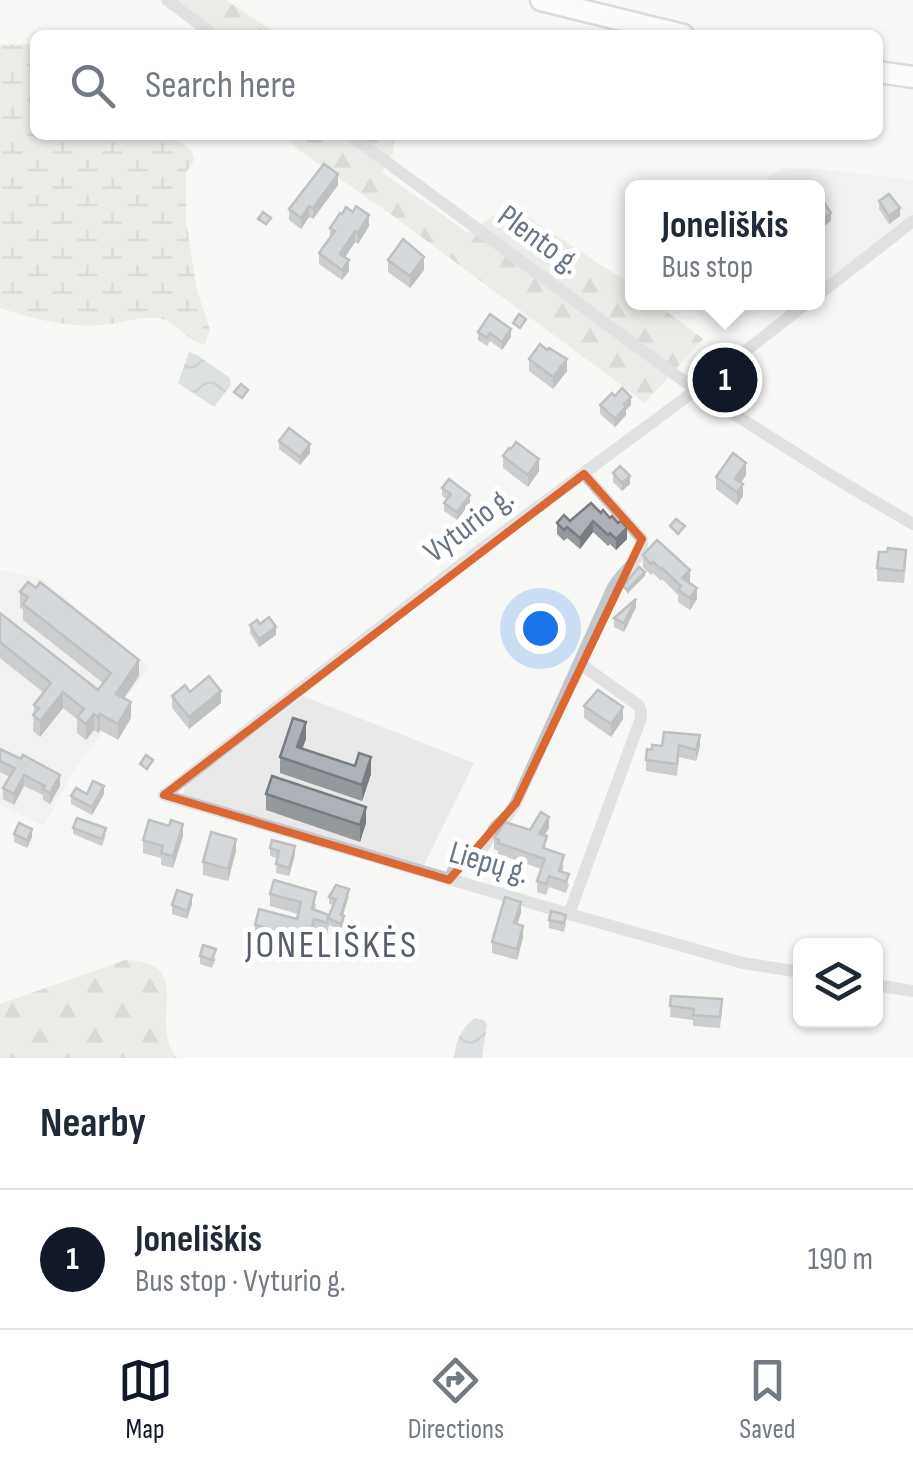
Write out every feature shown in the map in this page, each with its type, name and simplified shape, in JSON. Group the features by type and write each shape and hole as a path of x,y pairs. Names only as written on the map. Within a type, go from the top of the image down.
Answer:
{"highway":[{"path":"541,0 663,30"},
{"path":"883,73 913,77"}],"street":[{"path":"166,0 207,30"},
{"name":"Plento g.","path":"357,140 696,390 913,524"},
{"path":"825,290 913,221"},
{"name":"Vyturio g.","path":"164,795 798,310"},
{"path":"449,880 456,866 484,846 494,827 516,802 619,577 643,546 642,539 584,474"},
{"path":"569,914 641,710 579,663"},
{"name":"Liepų g.","path":"164,795 569,914 743,962 793,971"},
{"path":"883,986 913,991"}],"highlighted area":[{"path":"584,474 642,539 516,803 449,880 164,795"}],"shaded area":[{"path":"781,168 913,180 913,229 825,297 825,180 765,180"},
{"path":"0,570 41,578 149,667 71,776 44,826 0,805"},
{"path":"303,696 474,763 423,867 183,794 185,786"}],"green space":[{"path":"177,0 226,0 271,30 217,30"},
{"path":"30,43 30,140 178,140 192,151 194,160 186,173 186,220 197,291 210,329 205,344 157,318 76,325 0,308 0,45"},
{"path":"289,140 395,140 382,172 468,233 505,208 514,208 625,280 625,310 664,310 703,339 645,403"},
{"path":"125,960 147,963 160,971 166,982 166,1027 177,1058 0,1058 0,1004"}],"water":[{"path":"189,352 230,378 231,385 214,407 178,383"},
{"path":"475,1018 487,1025 482,1058 454,1058 460,1035"}],"building":[{"path":"324,164 338,174 301,218 289,209"},
{"path":"889,194 900,208 889,216 879,201"},
{"path":"356,206 369,215 340,254 349,260 342,270 319,253 335,231 330,228 340,213 346,207 353,212"},
{"path":"263,212 271,218 266,224 258,219"},
{"path":"403,239 424,257 410,276 388,260"},
{"path":"490,314 511,329 502,342 490,333 487,338 478,332"},
{"path":"519,314 526,319 520,328 513,323"},
{"path":"540,344 567,359 553,377 529,359"},
{"path":"241,384 248,390 242,398 234,392"},
{"path":"622,388 631,397 615,419 600,405"},
{"path":"289,428 310,444 300,457 279,441"},
{"path":"516,442 539,459 528,475 503,456"},
{"path":"733,453 746,463 735,479 743,484 737,492 716,477"},
{"path":"620,466 630,476 622,483 613,473"},
{"path":"449,479 470,495 457,512 444,503 451,494 442,488"},
{"path":"591,503 627,528 616,539 593,521 580,538 557,523 564,515 570,521"},
{"path":"676,519 685,526 678,534 670,526"},
{"path":"657,540 690,570 682,578 697,588 690,598 678,590 681,586 662,568 643,555"},
{"path":"888,548 906,550 904,571 877,568 879,552 887,552"},
{"path":"639,567 645,572 627,590 623,586"},
{"path":"28,582 36,588 40,582 139,660 116,694 131,702 118,724 94,714 86,724 77,717 84,709 63,692 40,721 33,715 39,708 34,705 51,683 0,642 0,613 98,690 111,673 23,604 28,597 20,592"},
{"path":"636,599 624,623 614,618"},
{"path":"269,617 276,627 259,639 250,625"},
{"path":"209,676 221,691 189,717 172,696 185,685 190,692"},
{"path":"598,690 623,707 611,724 584,706"},
{"path":"293,718 306,722 297,747 355,766 359,753 371,757 362,785 280,757"},
{"path":"664,732 700,735 696,750 679,745 677,764 646,760 647,749 662,746"},
{"path":"0,749 21,759 23,755 60,775 50,793 24,775 14,794 3,788 15,768 0,761"},
{"path":"146,755 153,760 147,769 140,764"},
{"path":"272,776 366,807 360,825 266,794"},
{"path":"93,781 104,786 92,807 71,796 76,788 87,794"},
{"path":"541,812 549,817 539,834 547,836 543,848 564,855 559,871 569,874 566,882 549,876 546,884 537,881 545,859 498,843 494,838 505,822 530,830"},
{"path":"77,818 106,828 102,839 73,828"},
{"path":"149,820 169,826 171,820 183,824 173,856 161,853 163,846 143,840"},
{"path":"19,823 32,829 27,840 14,834"},
{"path":"211,832 236,839 228,869 203,862"},
{"path":"272,840 295,846 289,868 276,864 279,851 270,848"},
{"path":"274,880 316,892 312,909 329,915 327,923 314,919 309,940 255,925 259,909 297,919 301,902 270,894"},
{"path":"336,885 349,889 341,924 328,918 336,899 329,897"},
{"path":"177,890 192,895 187,911 172,905"},
{"path":"505,897 521,902 514,923 523,926 517,949 492,942"},
{"path":"551,911 566,915 564,923 549,920"},
{"path":"203,945 216,949 212,960 200,956"},
{"path":"671,996 722,999 720,1017 693,1015 694,1009 670,1006"}],"place":[{"name":"Joneliškis","path":"725,380"}],"district":[{"name":"JONELIŠKĖS","path":"332,945"}]}
